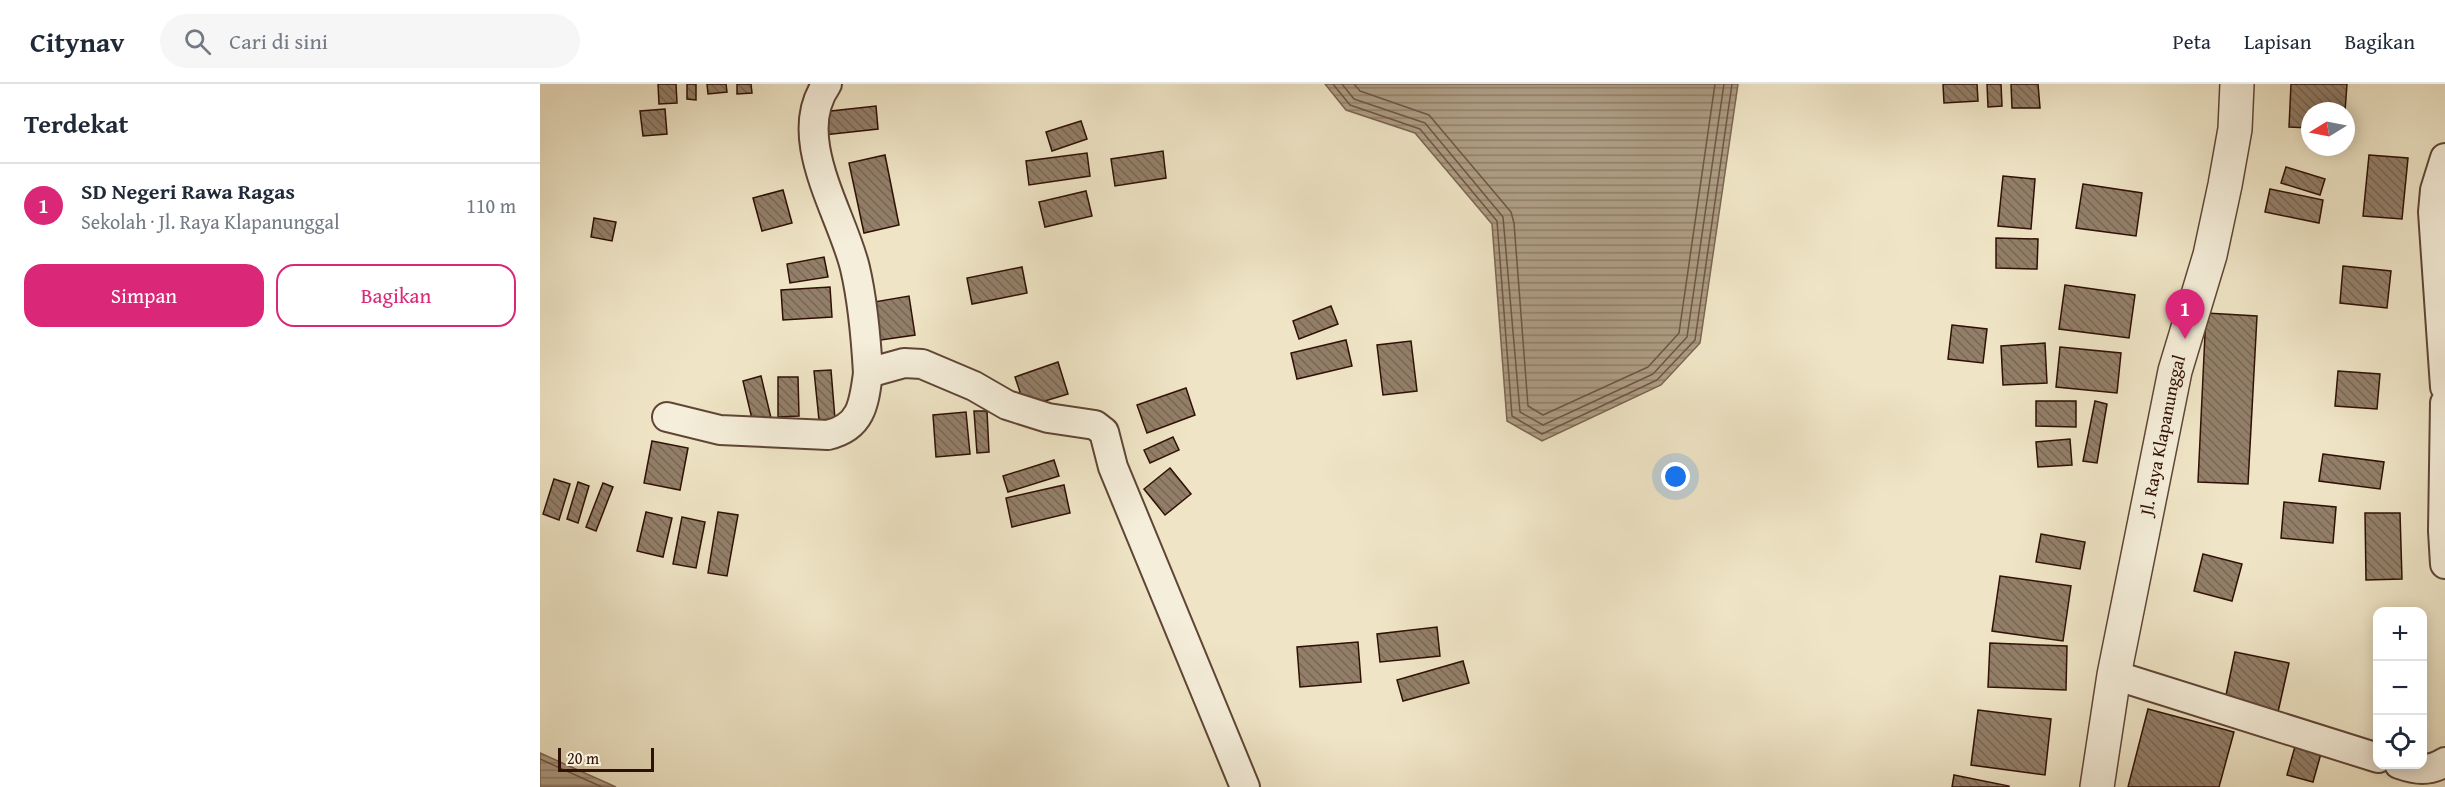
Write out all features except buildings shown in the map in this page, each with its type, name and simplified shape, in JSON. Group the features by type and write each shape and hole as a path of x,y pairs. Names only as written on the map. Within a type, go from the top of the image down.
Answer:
{"street":[{"path":"668,417 720,430 828,435 853,424 860,414 867,373 861,301 855,266 814,150 814,121 819,96 827,84"},
{"name":"Jl. Raya Klapanunggal","path":"2097,787 2114,675 2175,371 2210,255 2222,196 2235,129 2237,84"},
{"path":"2445,158 2435,190 2433,212 2445,387"},
{"path":"867,373 904,363 922,364 974,386 1007,405 1048,418 1095,425 1104,432 1117,477 1245,787"},
{"path":"2445,403 2443,531 2445,564"},
{"path":"2114,675 2373,756"},
{"path":"2414,769 2426,770 2445,762"}],"water":[{"path":"1325,84 1738,84 1700,343 1661,385 1542,441 1507,421 1492,224 1415,133 1346,110"},
{"path":"540,753 616,787 540,787"}],"place":[{"name":"SD Negeri Rawa Ragas","path":"2185,339"}]}
